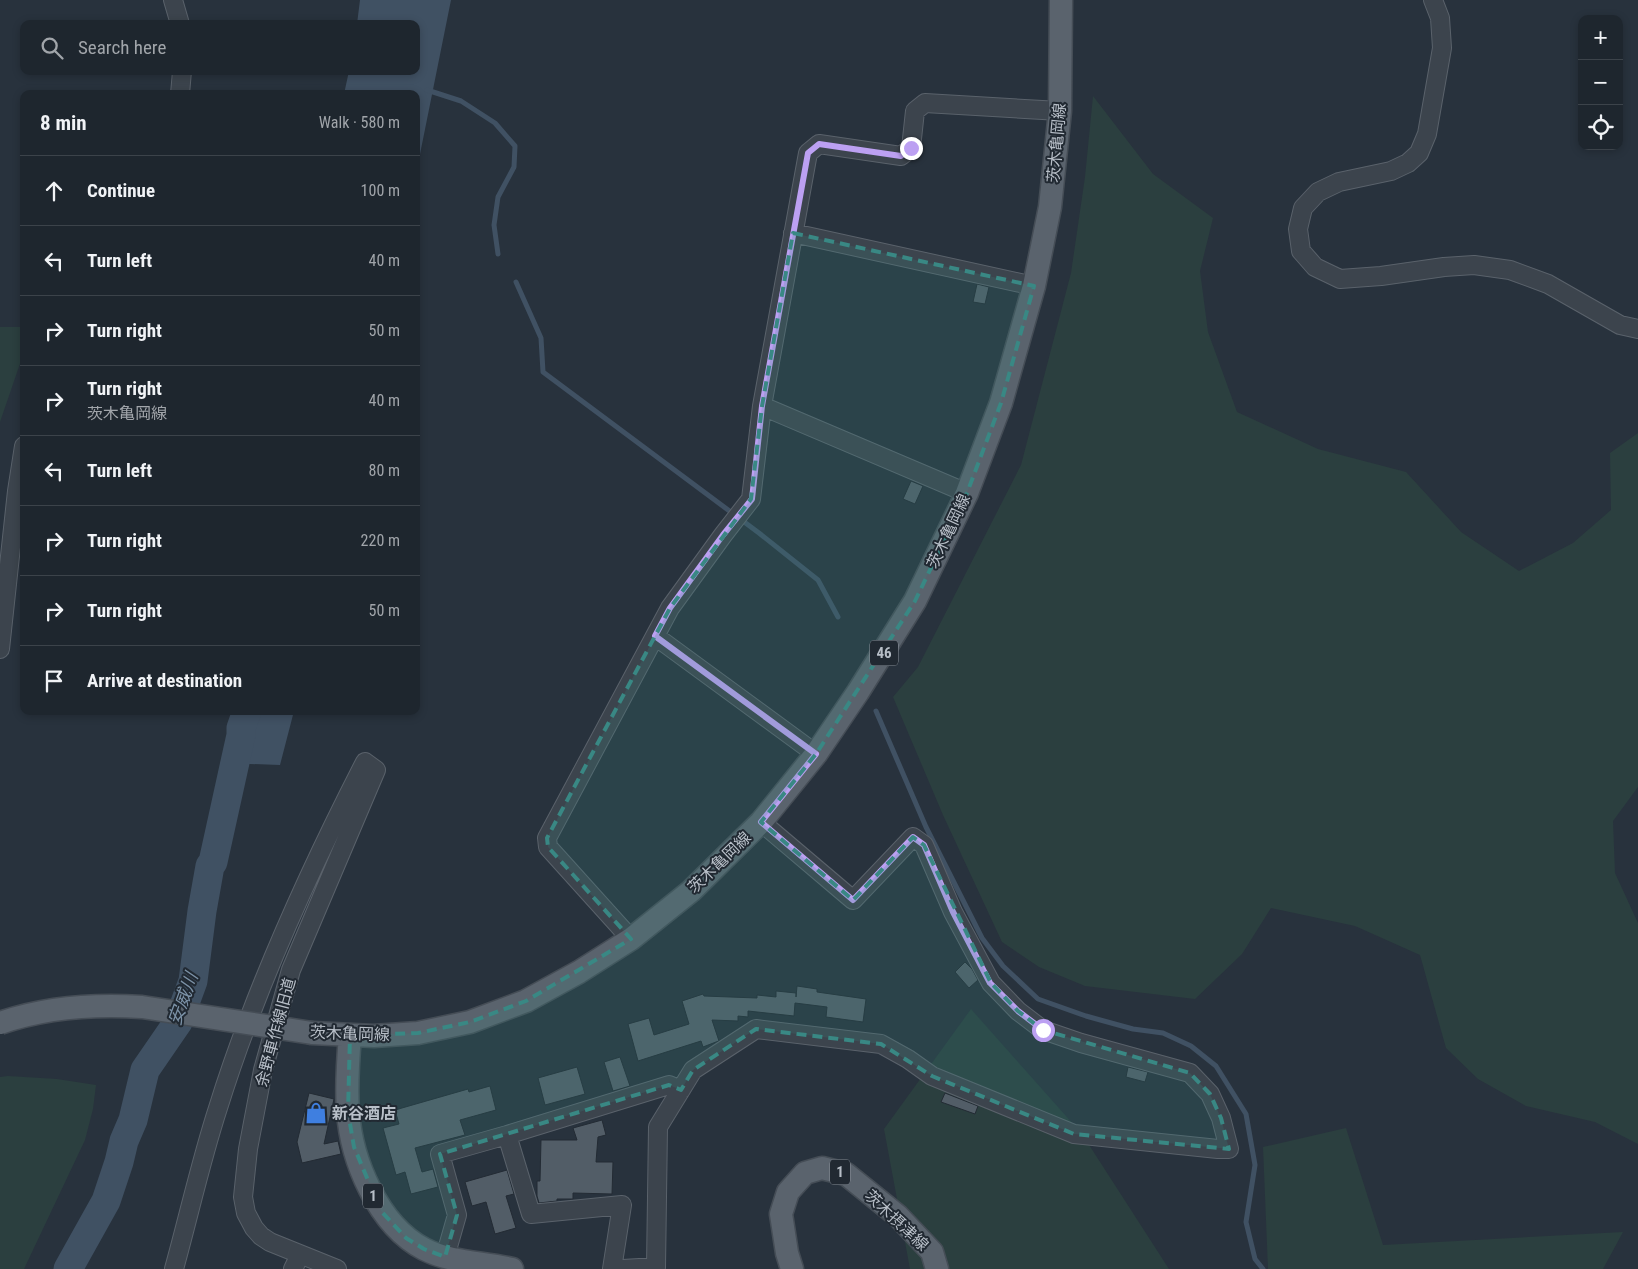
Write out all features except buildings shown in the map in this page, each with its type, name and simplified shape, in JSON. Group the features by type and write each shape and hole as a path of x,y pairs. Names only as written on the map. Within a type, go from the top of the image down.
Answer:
{"main road":[{"name":"茨木亀岡線","path":"0,1023 50,1010 73,1007 119,1006 142,1007 312,1033 374,1036 418,1032 470,1022 526,1001 631,939 690,891 761,822 816,754 863,685 910,609 966,493 1001,403 1034,286 1050,207 1060,111 1061,0"},
{"name":"1","path":"350,1035 347,1084 348,1112 354,1147 365,1177 381,1211 406,1238 449,1262 489,1264 512,1269"},
{"name":"茨木摂津線","path":"792,1269 787,1254 781,1214 788,1192 805,1173 822,1168 846,1174 898,1216 932,1252 937,1269"}],"street":[{"path":"173,0 179,20"},
{"path":"1433,0 1440,18 1442,48 1426,134 1418,153 1408,163 1391,171 1339,182 1318,192 1303,208 1298,229 1301,251 1314,266 1340,279 1474,265 1510,270 1548,284 1620,325 1638,329"},
{"path":"180,90 182,75"},
{"path":"631,939 548,847 548,838 670,608 723,535 752,499 762,406 808,153 819,144 901,156 911,148 915,111 924,103 1060,111"},
{"path":"793,233 1034,286"},
{"path":"762,406 966,493"},
{"path":"0,649 20,472"},
{"path":"655,636 816,754"},
{"name":"余野車作線旧道","path":"174,1269 217,1108 264,977 365,762 376,770 291,970 263,1070 248,1149 243,1197 246,1213 261,1236 297,1262 337,1269"},
{"path":"623,1269 656,1267 658,1127 693,1070 756,1029 881,1044 908,1059 932,1076 1074,1134 1218,1150 1228,1149 1221,1118 1210,1094 1190,1073 1081,1043 1043,1030 1018,1011 990,983 953,912 924,845 913,837 853,900 761,822"},
{"path":"449,1262 457,1215 440,1154 507,1136 669,1085 681,1090"},
{"path":"507,1136 531,1214 622,1205 612,1269"}],"highlighted area":[{"path":"793,233 1034,286 1001,403 967,493 915,601 816,754 761,822 853,900 913,837 924,845 991,983 1018,1011 1043,1030 1190,1073 1210,1094 1221,1118 1229,1149 1074,1134 932,1076 881,1044 756,1029 693,1070 681,1090 669,1085 440,1154 457,1215 445,1257 424,1249 406,1238 381,1211 354,1147 348,1112 350,1035 418,1033 470,1022 526,1001 631,939 548,847 547,838 670,608 751,499 762,406"}],"green space":[{"path":"1093,96 1153,174 1213,218 1200,271 1208,332 1237,412 1318,449 1406,472 1461,532 1519,571 1573,543 1611,510 1610,453 1638,433 1638,787 1613,821 1615,873 1638,923 1638,1144 1595,1122 1526,1106 1478,1079 1446,1048 1420,955 1355,926 1271,908 1242,954 1195,999 1085,986 1039,967 1002,942 943,815 893,697 918,667 1021,465 1071,273 1085,177"},
{"path":"0,327 20,327 20,364 0,422"},
{"path":"971,1009 1082,1134 1169,1269 910,1269 884,1129"},
{"path":"0,1077 57,1079 96,1085 93,1109 85,1140 24,1269 0,1269"},
{"path":"1346,1128 1383,1245 1623,1232 1603,1269 1268,1269 1263,1147"}],"water":[{"path":"360,0 451,0 420,154 420,90 345,90 348,75 420,75 420,20 358,20"},
{"path":"231,715 293,715 280,765 224,763"}],"waterway":[{"path":"427,90 461,101 495,123 515,146 514,167 498,197 494,225 498,254"},
{"path":"516,282 541,338 543,372 759,533 818,580 838,617"},
{"path":"876,711 926,827 982,938 1003,966 1038,999 1086,1016 1133,1029 1163,1033 1191,1046 1216,1066 1246,1114 1255,1165 1246,1222 1255,1259 1263,1269"},
{"name":"安威川","path":"68,1269 106,1201 124,1141 133,1120 145,1070 178,1022 193,981 210,866 213,862 241,728 246,715"}],"place":[{"name":"新谷酒店","path":"316,1113"}],"route":[{"path":"911,148 901,156 819,144 808,153 762,406 752,499 723,535 670,608 655,636 816,754 761,822 853,900 913,837 924,845 953,912 990,983 1018,1011 1043,1030"}]}
